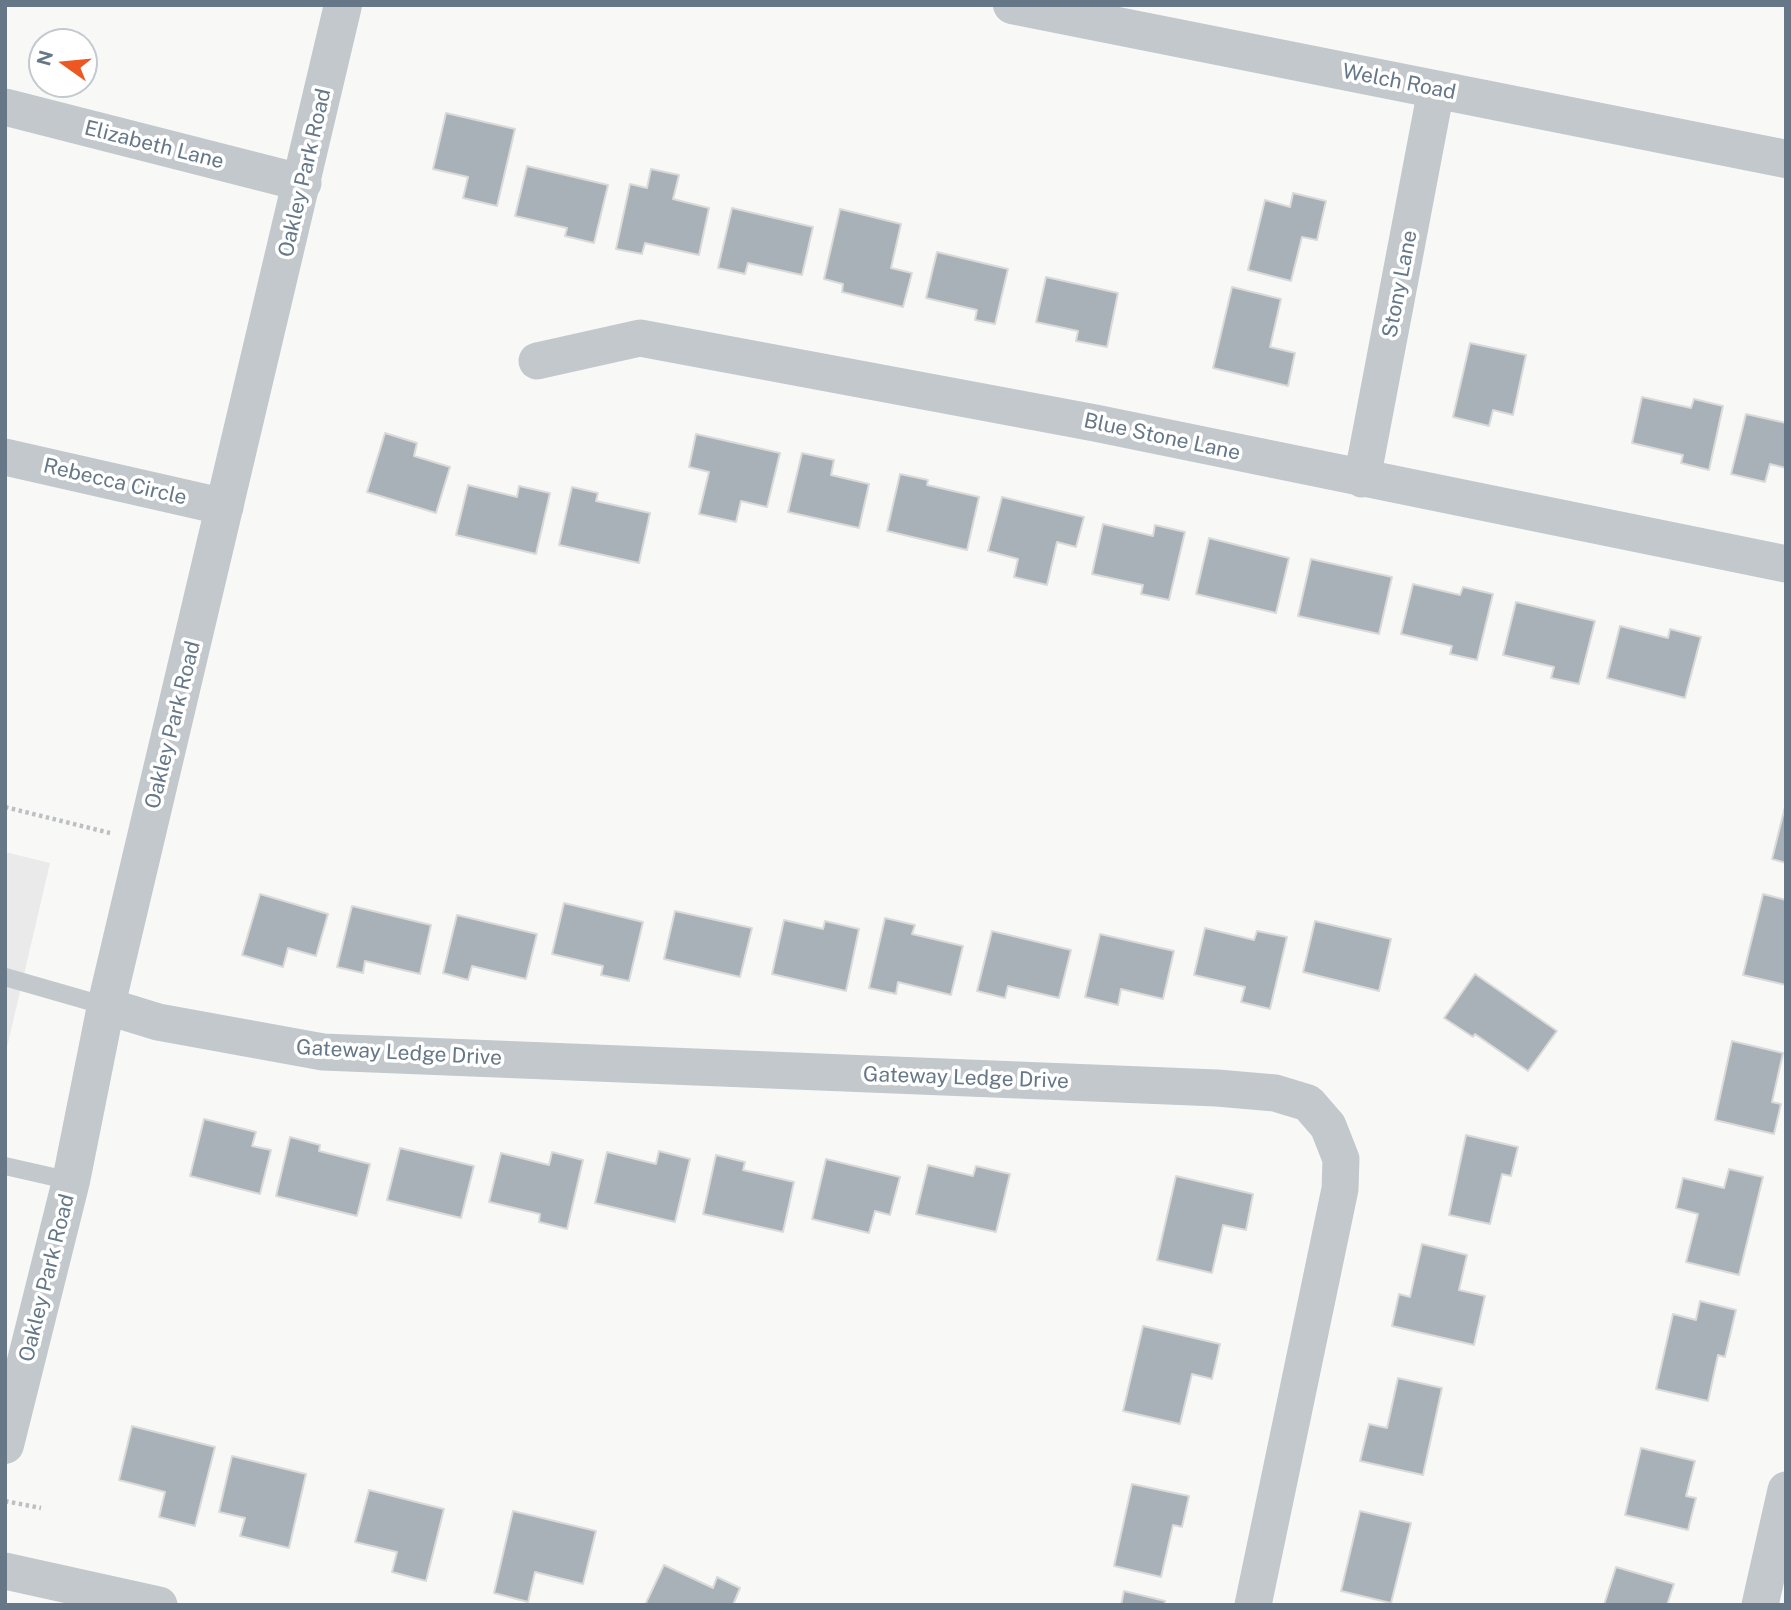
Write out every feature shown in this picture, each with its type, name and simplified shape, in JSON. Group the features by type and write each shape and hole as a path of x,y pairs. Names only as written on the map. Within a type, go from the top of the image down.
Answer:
{"street":[{"name":"Oakley Park Road","path":"8,1422 71,1181 106,1006 343,5"},
{"name":"Welch Road","path":"1012,5 1786,159"},
{"name":"Stony Lane","path":"1362,479 1436,90"},
{"name":"Elizabeth Lane","path":"5,107 303,183"},
{"name":"Blue Stone Lane","path":"537,361 640,338 1096,423 1786,564"},
{"name":"Rebecca Circle","path":"5,457 225,508"},
{"name":"Gateway Ledge Drive","path":"106,1006 158,1022 323,1052 1217,1088 1275,1093 1308,1103 1328,1126 1341,1159 1340,1189 1253,1605"},
{"path":"1760,1605 1786,1490"},
{"path":"5,1570 159,1605"}],"lane":[{"path":"5,977 106,1006"},
{"path":"5,1166 71,1181"}],"path":[{"path":"5,807 145,842"},
{"path":"5,1501 41,1508"}],"shaded area":[{"path":"5,852 50,863 5,1056"}],"building":[{"path":"446,113 515,129 497,206 463,198 468,177 433,169"},
{"path":"527,166 608,185 594,243 565,236 567,228 515,216"},
{"path":"651,169 679,175 673,199 709,208 699,255 645,243 642,254 616,249 630,184 647,188"},
{"path":"1293,193 1326,201 1317,240 1302,237 1291,281 1248,270 1265,200 1290,207"},
{"path":"732,208 813,227 802,275 748,263 745,274 718,268"},
{"path":"840,209 901,224 891,268 912,273 903,307 842,292 843,284 824,279"},
{"path":"937,252 1008,269 995,324 975,320 977,310 926,298"},
{"path":"1046,277 1118,293 1107,347 1076,341 1078,331 1036,322"},
{"path":"1232,287 1281,299 1270,347 1295,353 1288,386 1213,368"},
{"path":"1470,343 1526,355 1513,415 1493,410 1489,426 1453,417"},
{"path":"1642,397 1691,408 1694,399 1723,406 1709,470 1681,463 1683,455 1632,443"},
{"path":"1746,414 1786,423 1786,468 1770,464 1765,482 1731,474"},
{"path":"385,433 417,443 414,456 450,467 436,513 367,492"},
{"path":"696,434 780,453 767,507 741,501 736,522 699,514 709,472 689,467"},
{"path":"802,453 834,460 831,475 869,484 859,528 788,512"},
{"path":"900,474 928,480 927,485 979,497 967,550 887,531"},
{"path":"468,485 517,497 519,486 550,493 536,554 456,535"},
{"path":"572,487 598,493 596,501 650,513 639,563 559,545"},
{"path":"1002,497 1084,517 1076,547 1057,542 1047,585 1014,577 1018,559 988,551"},
{"path":"1103,524 1153,536 1155,525 1185,532 1169,600 1141,594 1143,585 1092,574"},
{"path":"1209,538 1289,558 1276,613 1196,594"},
{"path":"1311,559 1392,577 1379,634 1298,616"},
{"path":"1413,584 1460,595 1463,587 1493,594 1477,660 1450,654 1452,646 1401,634"},
{"path":"1516,602 1595,621 1579,684 1551,678 1554,667 1503,655"},
{"path":"1620,626 1668,638 1670,629 1701,637 1685,698 1607,678"},
{"path":"1786,803 1786,863 1772,859"},
{"path":"260,894 328,914 316,956 288,948 283,967 242,955"},
{"path":"1763,894 1786,900 1786,985 1743,975"},
{"path":"564,903 643,922 629,981 601,975 603,966 552,954"},
{"path":"352,906 431,925 420,974 365,961 363,973 337,967"},
{"path":"675,911 752,928 740,977 664,959"},
{"path":"457,915 537,934 526,979 472,966 468,980 443,973"},
{"path":"885,918 915,925 912,934 963,946 951,995 898,982 896,994 869,988"},
{"path":"784,920 823,929 825,921 859,929 846,991 772,974"},
{"path":"1315,921 1391,939 1379,991 1303,972"},
{"path":"1205,928 1254,940 1257,931 1287,937 1270,1009 1241,1002 1245,987 1194,975"},
{"path":"992,931 1071,950 1059,998 1008,986 1005,998 977,991"},
{"path":"1100,934 1174,951 1163,999 1121,989 1118,1005 1085,997"},
{"path":"1475,974 1557,1031 1528,1071 1475,1034 1473,1037 1444,1018"},
{"path":"1732,1041 1783,1053 1772,1102 1781,1104 1774,1134 1715,1120"},
{"path":"204,1119 256,1132 252,1146 271,1150 260,1194 190,1176"},
{"path":"1466,1135 1518,1147 1511,1176 1502,1174 1490,1224 1449,1215"},
{"path":"290,1137 320,1145 319,1151 370,1164 357,1216 276,1196"},
{"path":"400,1148 474,1166 461,1218 387,1200"},
{"path":"659,1151 690,1159 675,1222 595,1203 607,1152 656,1164"},
{"path":"552,1152 583,1160 567,1229 539,1222 540,1214 489,1202 501,1153 549,1165"},
{"path":"716,1155 745,1162 743,1170 794,1182 783,1232 703,1214"},
{"path":"826,1159 900,1177 890,1215 875,1211 869,1233 812,1219"},
{"path":"928,1165 973,1176 976,1166 1010,1174 996,1232 916,1214"},
{"path":"1729,1169 1763,1177 1739,1275 1686,1262 1698,1214 1676,1208 1683,1178 1724,1188"},
{"path":"1176,1176 1253,1194 1246,1230 1223,1225 1212,1273 1157,1260"},
{"path":"1422,1244 1467,1255 1459,1290 1485,1296 1474,1345 1392,1326 1399,1294 1410,1297"},
{"path":"1700,1301 1736,1310 1725,1357 1718,1355 1708,1401 1656,1389 1673,1314 1696,1320"},
{"path":"1143,1326 1220,1344 1212,1379 1192,1374 1180,1424 1123,1411"},
{"path":"1398,1378 1442,1388 1423,1475 1360,1461 1369,1424 1387,1428"},
{"path":"132,1426 215,1447 195,1526 159,1517 165,1492 119,1480"},
{"path":"1641,1448 1695,1461 1686,1496 1696,1498 1688,1530 1625,1515"},
{"path":"232,1456 306,1474 289,1548 240,1536 245,1518 219,1512"},
{"path":"1132,1484 1189,1496 1182,1527 1173,1525 1161,1577 1114,1566"},
{"path":"369,1490 444,1509 426,1581 392,1572 397,1552 355,1542"},
{"path":"513,1511 596,1531 583,1584 535,1572 528,1602 494,1593"},
{"path":"1360,1511 1411,1523 1391,1603 1341,1591"},
{"path":"664,1565 713,1588 717,1577 740,1588 733,1605 645,1605"},
{"path":"1616,1567 1674,1584 1667,1605 1604,1605"},
{"path":"1124,1591 1165,1601 1164,1605 1121,1605"}]}
